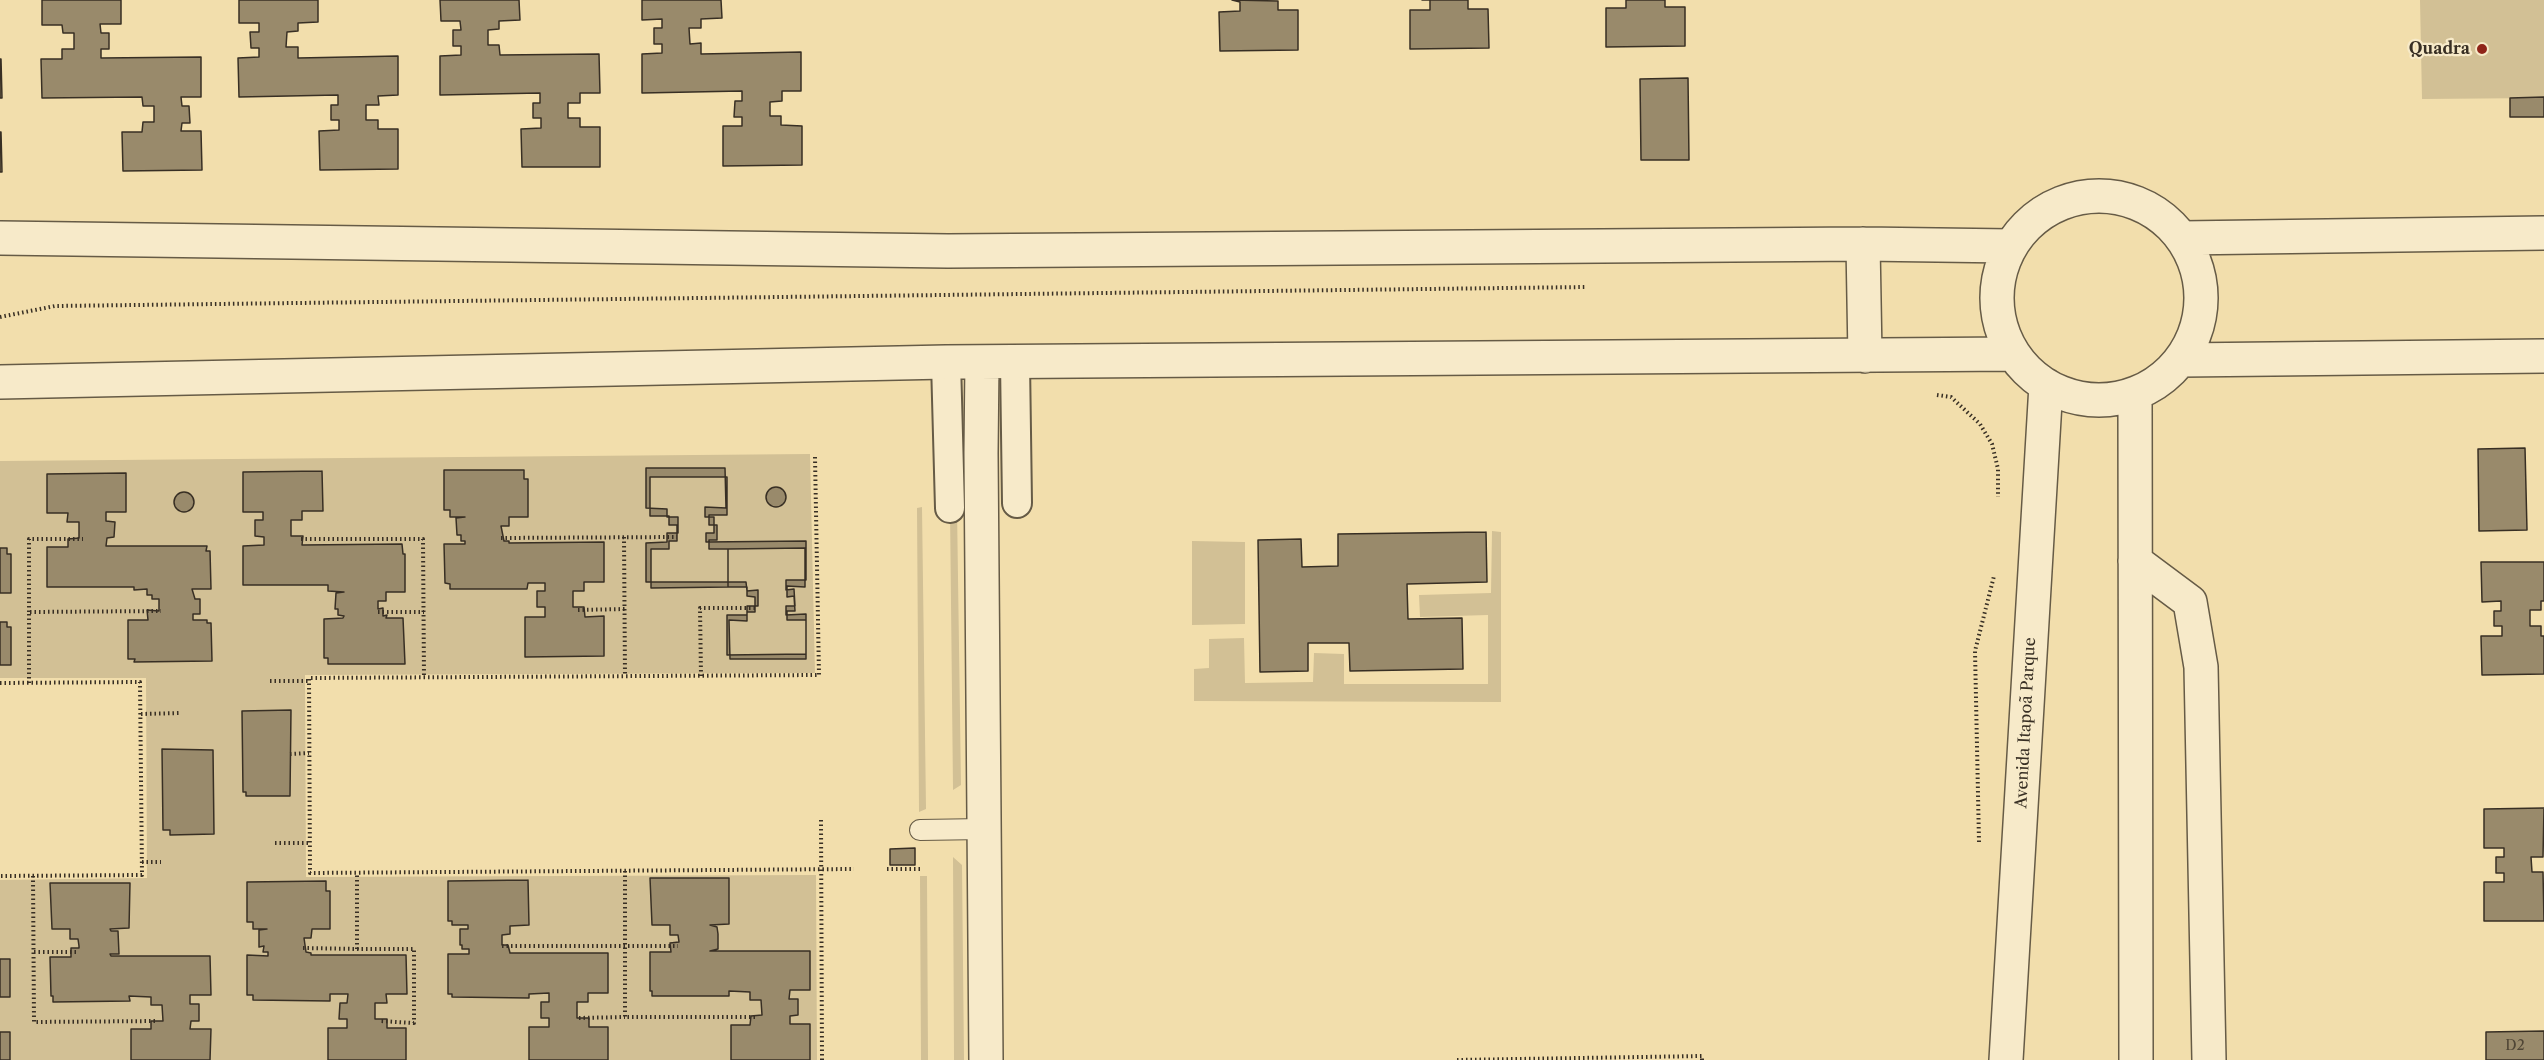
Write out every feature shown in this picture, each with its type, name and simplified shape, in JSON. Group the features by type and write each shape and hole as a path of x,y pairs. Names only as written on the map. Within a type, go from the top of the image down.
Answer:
{"street":[{"path":"2107,196 2129,200 2144,207 2165,220 2182,238 2197,267 2202,298 2198,330 2182,360 2169,375 2135,395 2112,400 2089,401 2067,395 2046,385 2027,372 2013,354 2003,334 1997,311 1996,289 2001,266 2011,246 2024,228 2041,213 2061,203 2084,197 2107,196"},
{"path":"2182,238 2544,233"},
{"path":"0,238 948,251 1863,244 2011,246"},
{"path":"1863,244 1865,356"},
{"path":"0,382 946,362 2013,354"},
{"path":"2182,360 2544,356"},
{"path":"946,362 950,508"},
{"path":"982,362 986,1060"},
{"path":"1015,362 1017,503"},
{"name":"Avenida Itapoã Parque","path":"2006,1060 2046,385"},
{"path":"2135,395 2136,1060"},
{"path":"2135,561 2190,602 2201,667 2209,1060"}],"lane":[{"path":"920,830 984,829"}],"path":[{"path":"0,317 55,306 1589,287"},
{"path":"1932,395 1951,397 1980,424 1992,444 1998,469 1998,504"},
{"path":"270,681 309,681 309,678 819,675 815,457"},
{"path":"624,537 625,676"},
{"path":"501,538 677,537"},
{"path":"29,683 29,539 83,539"},
{"path":"301,539 423,539 424,678"},
{"path":"1980,848 1977,836 1975,651 1996,570"},
{"path":"701,676 700,608 755,608"},
{"path":"578,610 625,609"},
{"path":"29,612 161,611"},
{"path":"378,612 424,612"},
{"path":"309,681 310,873 854,869"},
{"path":"0,683 140,682 142,862 142,875 0,876"},
{"path":"141,714 181,713"},
{"path":"290,754 309,753"},
{"path":"821,820 822,1060"},
{"path":"275,843 310,843"},
{"path":"142,862 161,862"},
{"path":"887,869 920,869"},
{"path":"625,871 625,1017"},
{"path":"357,873 357,949"},
{"path":"33,876 34,1022 157,1021"},
{"path":"502,946 678,946"},
{"path":"303,948 414,949 414,1023 380,1021"},
{"path":"34,952 79,952"},
{"path":"579,1018 756,1017"},
{"path":"1456,1060 1702,1056 1702,1060"}],"shaded area":[{"name":"Quadra","path":"2420,0 2544,0 2544,98 2422,99"},
{"path":"810,454 815,673 305,675 306,877 816,875 817,1060 0,1060 0,880 147,878 146,678 0,678 0,461"},
{"path":"922,507 926,809 919,812 917,508"},
{"path":"950,508 957,508 961,785 953,790"},
{"path":"1492,531 1501,532 1501,702 1194,701 1194,669 1209,668 1209,639 1244,638 1245,683 1313,682 1314,653 1344,654 1344,684 1488,684 1488,615 1420,617 1419,595 1491,593"},
{"path":"1192,541 1245,542 1245,624 1192,625"},
{"path":"953,857 962,865 964,1060 954,1060"},
{"path":"920,876 927,876 928,1060 921,1060"}],"building":[{"path":"42,0 121,0 121,24 100,24 101,33 109,33 109,49 101,49 101,58 201,57 201,97 181,97 182,106 189,106 190,123 182,123 181,131 201,131 202,170 123,171 122,132 142,132 143,122 154,122 154,106 143,106 142,97 42,98 41,59 62,59 62,49 74,49 74,33 63,33 62,25 42,25"},
{"path":"239,0 318,0 318,22 298,23 298,31 287,32 286,47 298,47 298,58 398,56 398,95 378,96 379,105 366,105 366,120 378,120 378,129 398,129 398,169 320,170 319,131 339,130 339,120 331,120 331,105 338,105 338,95 239,97 238,58 259,57 259,48 251,48 250,32 259,32 259,23 239,23"},
{"path":"440,0 519,0 520,20 499,21 499,29 488,30 488,45 499,45 500,55 599,54 600,93 580,93 580,103 568,103 568,118 580,118 580,127 600,127 600,167 522,167 521,129 541,128 541,118 533,118 533,103 540,103 540,93 440,95 440,56 461,55 461,46 453,46 453,30 461,30 460,21 441,21"},
{"path":"642,0 721,0 722,18 701,19 701,28 689,28 690,44 701,43 701,54 801,52 801,91 782,91 782,101 770,102 770,116 781,116 781,125 802,126 802,165 723,166 723,126 742,126 742,117 734,117 735,101 742,101 742,91 642,93 642,54 662,53 662,44 654,44 654,28 662,28 662,19 642,20"},
{"path":"1232,0 1278,1 1278,10 1298,10 1298,50 1220,51 1219,12 1240,11 1240,2"},
{"path":"1430,0 1468,0 1468,9 1488,9 1489,48 1410,49 1410,10 1430,10"},
{"path":"1626,0 1665,0 1665,7 1685,7 1685,46 1606,47 1606,8 1626,8"},
{"path":"1,59 2,98 0,98"},
{"path":"1688,78 1689,160 1641,160 1640,79"},
{"path":"2544,97 2544,117 2510,117 2510,98"},
{"path":"1,132 2,172 0,172"},
{"path":"2525,448 2527,530 2479,531 2478,449"},
{"path":"646,468 725,468 726,508 705,507 705,517 714,517 714,533 706,533 706,542 806,541 806,580 786,580 786,590 794,589 795,606 786,606 786,615 806,614 806,654 727,655 727,615 747,615 747,606 758,606 758,590 747,591 746,582 646,582 646,543 667,542 667,533 678,533 678,517 667,517 667,509 646,508"},
{"path":"444,470 524,470 524,479 528,479 528,517 509,517 509,526 501,526 504,541 509,541 509,543 604,542 604,582 584,582 584,591 573,591 573,607 584,607 585,617 604,616 604,656 525,657 525,617 545,617 545,607 537,607 537,591 545,591 545,583 528,583 527,589 450,589 450,584 445,583 444,544 465,544 465,541 461,541 461,535 457,535 456,518 465,517 450,517 450,510 444,510"},
{"path":"322,471 323,511 302,511 302,520 291,520 291,536 303,536 302,545 402,544 403,554 405,554 405,592 386,592 386,601 378,601 378,609 383,608 383,616 387,615 386,618 403,618 405,664 328,664 328,658 324,658 324,619 343,618 344,616 338,615 338,609 335,609 336,593 344,592 328,591 328,585 243,585 243,546 264,545 264,537 255,536 255,520 263,520 263,512 243,512 243,472"},
{"path":"126,473 126,512 106,512 106,521 115,522 114,537 107,538 106,546 207,546 206,551 210,551 211,589 192,589 195,599 200,599 200,614 193,614 193,620 207,620 207,623 211,623 212,661 134,662 135,659 128,659 128,620 148,620 147,610 159,611 159,599 152,599 152,595 147,595 147,589 47,587 47,547 68,547 68,539 79,538 79,522 67,522 68,513 47,513 47,474"},
{"path":"650,477 727,477 727,515 709,515 709,525 717,525 717,540 709,540 709,549 728,549 728,587 651,588 651,549 669,549 669,541 677,541 677,525 669,525 669,516 650,516"},
{"path":"776,487 783,490 786,497 783,504 776,507 769,504 766,497 769,490"},
{"path":"184,492 191,495 194,502 191,509 184,512 177,509 174,502 177,495"},
{"path":"1486,532 1487,582 1407,584 1408,619 1462,618 1463,669 1350,671 1349,643 1308,643 1308,671 1260,672 1258,540 1301,539 1302,567 1338,566 1338,534"},
{"path":"0,548 7,548 7,554 11,554 11,593 0,593"},
{"path":"805,548 805,587 787,586 787,597 794,596 795,611 787,611 787,620 806,620 806,659 730,659 729,620 747,621 747,612 755,612 755,597 747,596 747,587 728,587 728,549"},
{"path":"2481,562 2544,562 2544,601 2541,601 2541,610 2530,610 2530,626 2541,626 2541,636 2544,636 2544,674 2482,675 2481,636 2502,636 2502,626 2494,626 2494,611 2501,611 2501,601 2482,602"},
{"path":"0,622 7,622 7,627 11,627 11,665 0,665"},
{"path":"291,710 290,796 246,796 246,792 243,792 242,711"},
{"path":"162,749 213,750 214,834 170,835 170,830 163,830"},
{"path":"2544,808 2543,857 2531,857 2532,872 2543,872 2544,921 2484,921 2484,882 2504,882 2504,873 2496,873 2496,857 2504,857 2504,848 2484,848 2484,809"},
{"path":"915,848 915,865 890,865 890,849"},
{"path":"650,878 729,878 729,924 710,925 717,927 718,949 710,951 810,951 810,990 790,990 789,999 798,999 798,1015 790,1016 790,1024 810,1024 810,1060 731,1060 731,1025 750,1025 751,1016 762,1015 761,1000 750,1000 750,992 729,991 729,996 652,996 650,952 671,952 670,943 679,942 678,935 670,935 670,925 652,925"},
{"path":"528,880 529,925 510,926 510,934 502,935 502,945 508,945 510,953 608,953 608,993 588,993 588,1002 577,1002 577,1018 589,1018 589,1027 608,1027 608,1060 529,1060 529,1027 549,1027 549,1018 541,1018 541,1002 549,1002 549,993 529,994 529,998 452,997 452,994 448,994 448,954 469,954 469,949 462,949 460,945 460,929 468,929 468,925 452,925 452,921 448,921 448,881"},
{"path":"326,881 326,891 330,891 330,929 312,929 311,938 304,938 306,952 311,955 406,955 407,994 386,994 387,1003 375,1003 375,1019 387,1019 387,1028 406,1028 406,1060 328,1060 328,1028 347,1028 347,1019 339,1019 340,1003 347,1003 348,994 330,994 330,1001 253,1000 253,995 247,995 247,955 268,956 268,952 263,952 264,946 259,947 259,930 267,929 253,929 253,922 247,922 247,882"},
{"path":"50,883 130,883 129,928 110,929 118,931 119,954 110,954 111,956 210,956 211,995 190,995 190,1004 199,1004 199,1021 191,1021 190,1029 211,1029 210,1060 131,1060 131,1029 151,1029 151,1021 163,1021 162,1005 151,1005 151,997 129,996 130,1001 53,1002 50,957 71,957 71,948 79,948 79,946 78,939 70,939 70,929 52,929"},
{"path":"0,959 10,959 10,997 0,997"},
{"path":"2544,1031 2544,1060 2486,1060 2486,1032"},
{"path":"0,1032 10,1032 10,1060 0,1060"}],"place":[{"name":"Quadra","path":"2482,49"}]}
